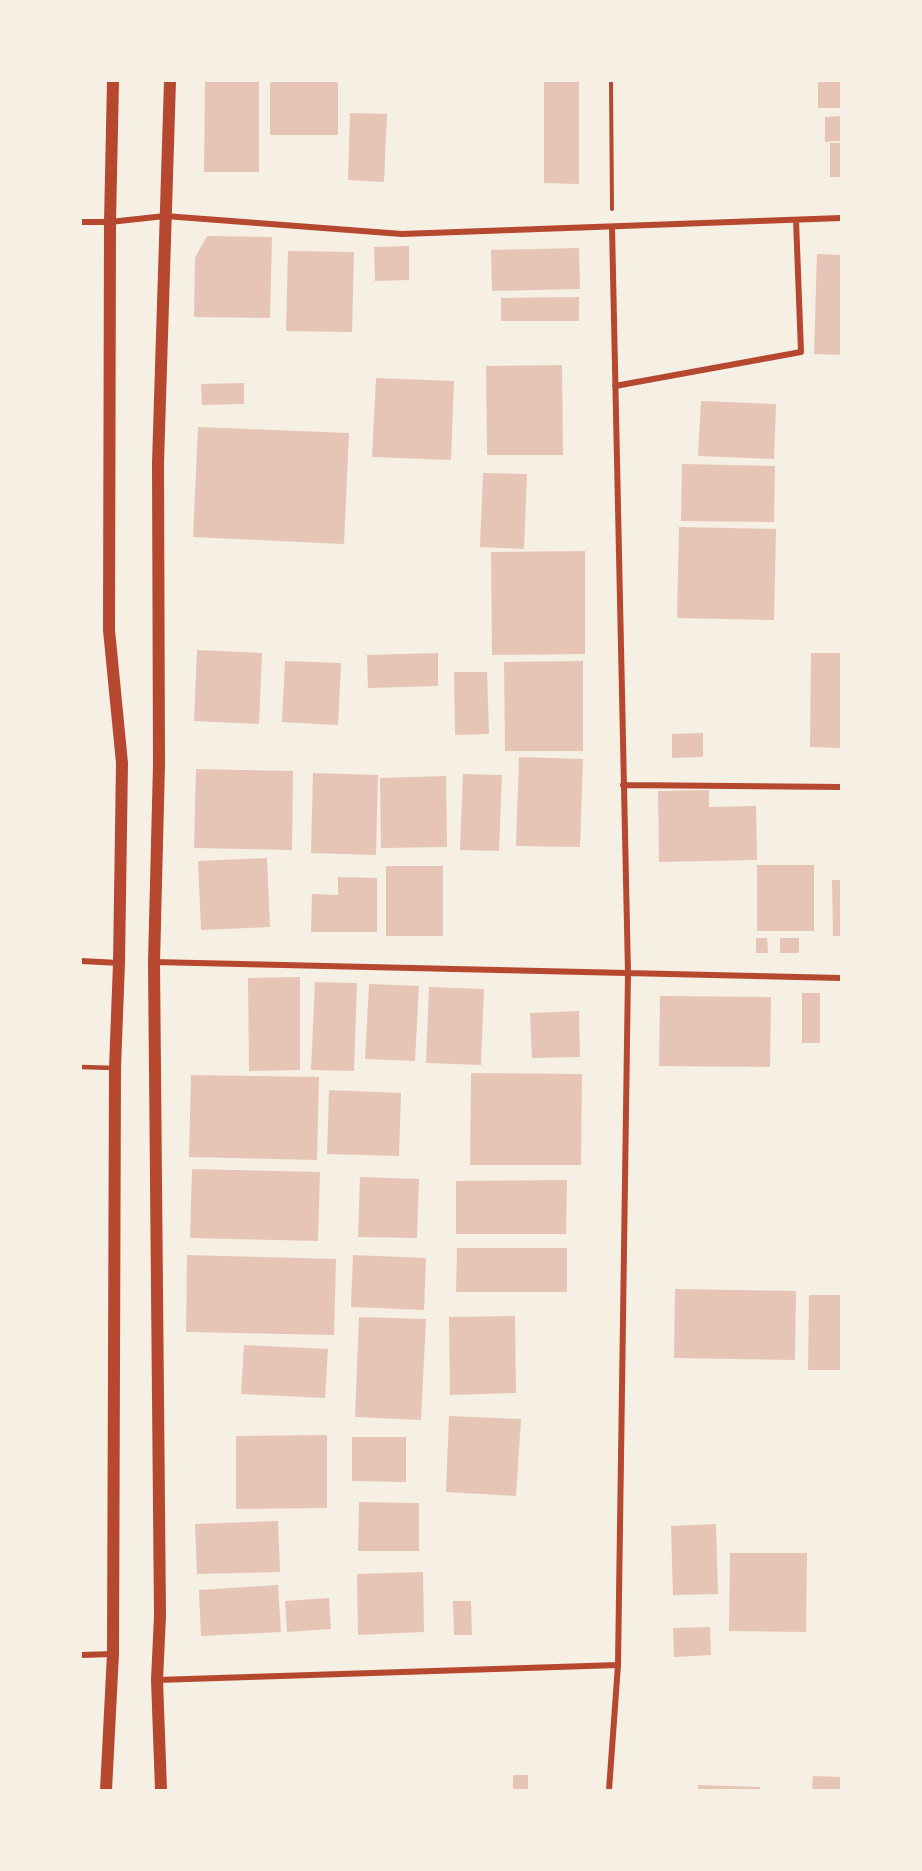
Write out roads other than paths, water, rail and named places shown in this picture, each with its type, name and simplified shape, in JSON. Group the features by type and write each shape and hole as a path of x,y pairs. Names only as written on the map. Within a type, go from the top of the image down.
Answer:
{"main road":[{"path":"106,1790 113,1654 115,1068 122,763 109,630 110,222 113,81"},
{"path":"161,1790 157,1680 160,1616 154,963 159,764 158,463 170,81"}],"street":[{"path":"81,222 110,222 165,216 402,234 841,218"},
{"path":"615,386 801,352 796,220"},
{"path":"609,1790 618,1665 628,973 612,227"},
{"path":"623,785 841,787"},
{"path":"81,961 119,963"},
{"path":"154,963 841,978"},
{"path":"81,1654 113,1654"},
{"path":"157,1680 618,1665"}],"lane":[{"path":"81,1067 115,1068"}]}
